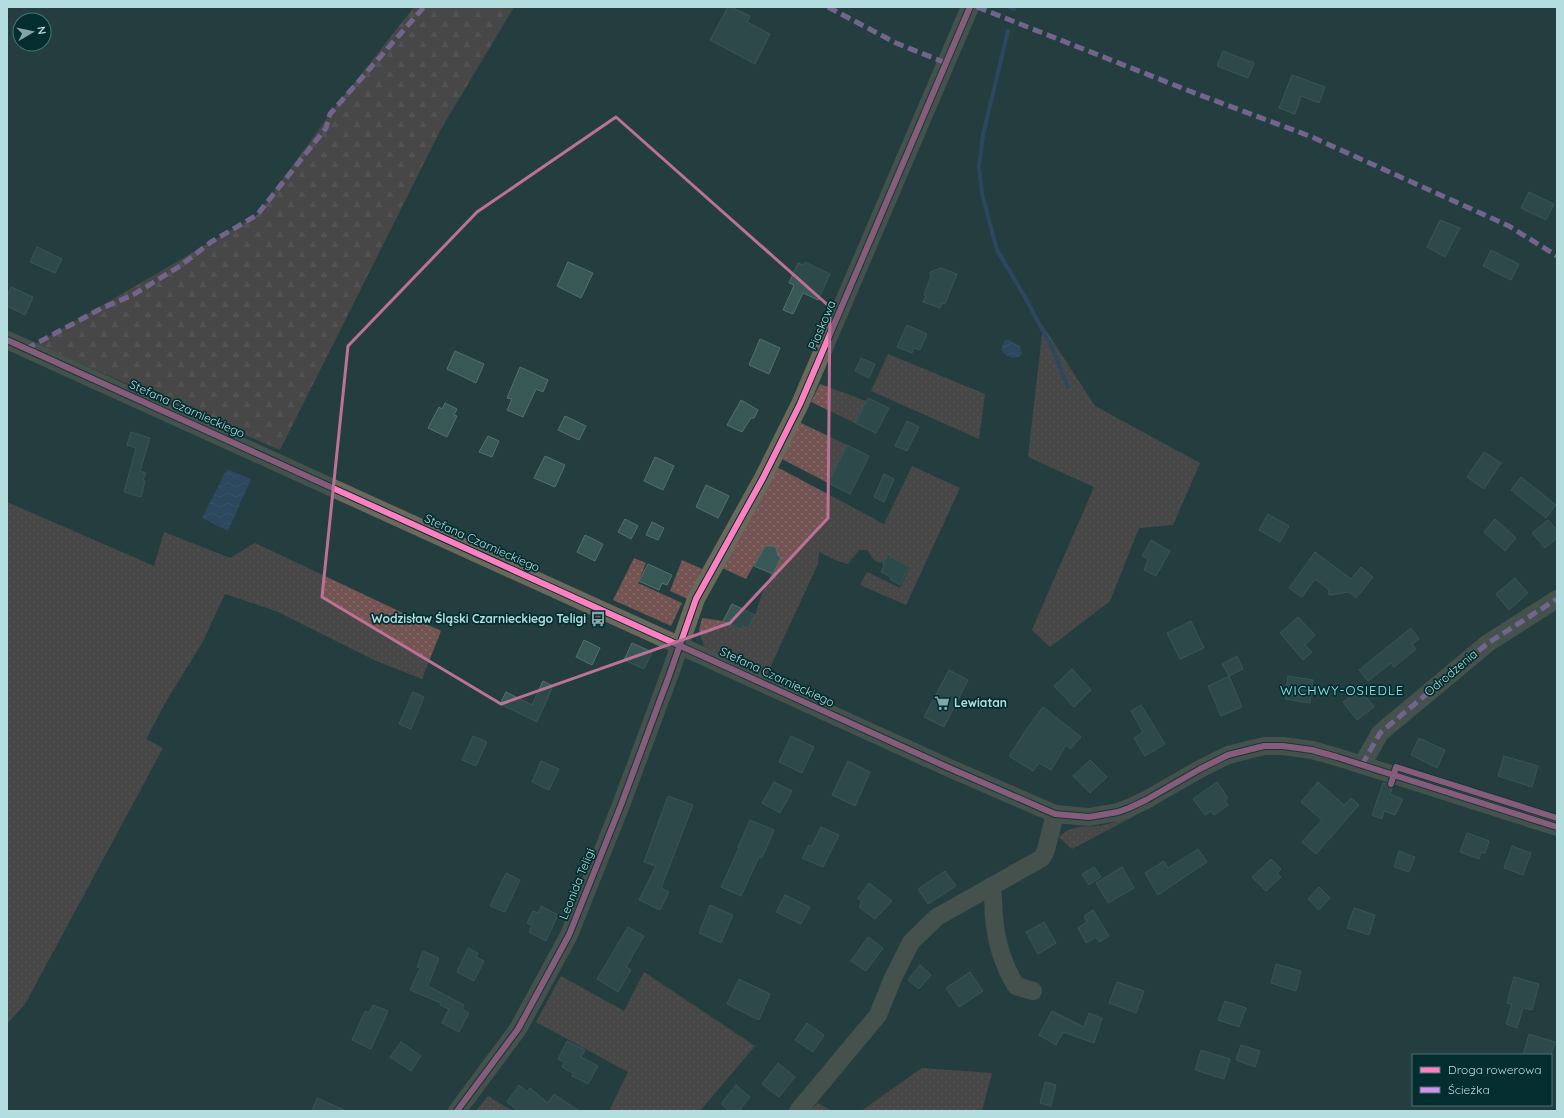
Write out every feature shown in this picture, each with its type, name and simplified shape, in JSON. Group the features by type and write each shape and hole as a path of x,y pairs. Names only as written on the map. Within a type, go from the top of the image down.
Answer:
{"street":[{"name":"Piaskowa","path":"679,645 696,599 763,478 800,404 970,7"},
{"name":"Stefana Czarnieckiego","path":"7,340 947,767 1055,814 1089,817 1118,812 1146,800 1217,760 1241,751 1264,746 1283,746 1312,750 1557,827"},
{"name":"Odrodzenia","path":"1362,765 1380,733 1488,642 1557,599"},
{"name":"Leonida Teligi","path":"458,1111 518,1028 569,935 620,805 679,645"},
{"path":"798,1111 878,1015 893,978 911,942 937,917 1042,858 1046,850 1055,814"},
{"path":"991,886 998,945 1007,972 1016,986 1033,991"}],"highlighted area":[{"path":"616,117 830,307 828,518 730,623 501,704 322,597 348,346 477,212"}],"green space":[{"path":"414,7 514,7 441,129 280,450 36,344 257,215 330,114"},
{"path":"1043,326 1095,406 1200,463 1173,525 1139,528 1110,601 1050,647 1032,630 1094,487 1028,457"},
{"path":"888,354 985,394 979,439 871,391"},
{"path":"820,384 866,401 855,423 811,402"},
{"path":"799,422 847,445 828,483 782,459"},
{"path":"775,466 884,524 912,466 960,488 906,605 860,585 867,572 900,588 910,567 889,556 880,563 874,560 867,550 859,550 848,564 835,560 819,552 818,564 766,676 704,647 699,630 702,618 743,626 755,615 762,594 780,557 776,555 776,547 769,546 767,550 763,549 746,579 722,568"},
{"path":"7,502 154,566 164,532 230,558 255,543 441,631 422,679 374,660 276,611 225,594 202,643 168,698 146,739 163,748 25,1004 7,1024"},
{"path":"634,558 646,563 638,583 682,603 671,626 613,600"},
{"path":"682,560 702,569 688,599 670,591"},
{"path":"1140,813 1072,849 1059,837 1070,829 1104,825"},
{"path":"644,972 755,1046 700,1111 609,1111 628,1072 536,1022 561,976 624,1011"},
{"path":"922,1068 992,1073 982,1111 861,1111"},
{"path":"488,1096 513,1111 476,1111"},
{"path":"818,1103 832,1111 809,1111"}],"water":[{"path":"1005,340 1009,340 1020,346 1022,354 1019,357 1016,358 1006,355 1001,349"},
{"path":"227,469 251,479 228,531 202,518"}],"building":[{"path":"728,7 750,16 747,22 770,34 755,64 710,40"},
{"path":"1223,51 1254,63 1248,78 1217,66"},
{"path":"1292,75 1325,87 1319,103 1301,96 1295,114 1279,108"},
{"path":"1529,192 1554,204 1546,220 1521,208"},
{"path":"1440,220 1460,228 1445,257 1427,247"},
{"path":"37,247 62,259 55,273 30,262"},
{"path":"1491,250 1519,264 1511,280 1483,266"},
{"path":"568,262 593,273 581,298 557,286"},
{"path":"805,262 830,274 818,300 803,293 793,314 783,310 794,285 789,283 798,263 803,265"},
{"path":"941,268 957,274 945,304 942,303 940,308 923,302 931,276 930,272"},
{"path":"11,287 33,297 25,315 7,306 7,296"},
{"path":"907,325 927,334 920,350 914,348 912,353 897,347"},
{"path":"760,339 780,348 769,374 749,365"},
{"path":"455,351 484,364 476,383 447,369"},
{"path":"861,358 875,364 869,378 855,371"},
{"path":"520,367 548,380 543,392 536,389 523,417 507,410 512,399 507,398"},
{"path":"868,398 889,408 876,433 855,423"},
{"path":"741,400 758,410 754,418 751,418 742,432 727,425"},
{"path":"445,403 457,409 454,415 457,416 447,437 428,428 439,407 442,409"},
{"path":"565,416 586,426 579,440 558,430"},
{"path":"907,421 919,427 907,451 895,446"},
{"path":"131,432 150,438 140,471 146,473 143,480 145,481 141,497 124,492 136,448 127,445"},
{"path":"488,436 499,441 492,457 479,452"},
{"path":"847,445 869,456 850,494 828,483"},
{"path":"1484,452 1501,463 1484,489 1467,477"},
{"path":"545,456 565,465 555,487 534,478"},
{"path":"655,457 674,466 663,490 644,481"},
{"path":"884,474 894,479 884,502 874,497"},
{"path":"1521,477 1556,505 1546,518 1511,490"},
{"path":"706,485 729,496 718,518 696,507"},
{"path":"1268,514 1289,526 1280,542 1259,530"},
{"path":"625,519 638,526 631,539 618,532"},
{"path":"1495,519 1516,538 1505,551 1484,532"},
{"path":"1548,520 1557,530 1557,538 1545,548 1532,533"},
{"path":"652,522 664,528 658,540 646,535"},
{"path":"585,535 603,544 595,561 577,552"},
{"path":"1151,540 1170,551 1156,576 1144,570 1148,559 1142,556"},
{"path":"765,546 776,547 778,556 781,557 773,574 754,566"},
{"path":"1315,552 1351,579 1361,567 1373,577 1356,598 1349,592 1329,595 1329,590 1315,579 1302,597 1289,588"},
{"path":"891,557 909,567 900,585 890,579 891,577 881,572 884,566 883,560"},
{"path":"648,564 672,575 667,585 662,583 659,590 639,581"},
{"path":"1515,578 1528,593 1509,610 1496,594"},
{"path":"732,604 755,615 748,628 743,626 741,629 723,621"},
{"path":"1298,617 1315,635 1305,645 1312,652 1303,660 1280,633"},
{"path":"1191,621 1204,648 1180,659 1167,633"},
{"path":"1411,628 1419,639 1412,644 1416,649 1394,667 1391,663 1368,681 1359,670"},
{"path":"584,640 600,648 592,665 576,657"},
{"path":"632,643 652,652 644,669 624,660"},
{"path":"1237,656 1243,669 1229,676 1222,664"},
{"path":"1072,669 1091,690 1074,707 1054,686"},
{"path":"949,670 968,680 944,727 924,717"},
{"path":"1229,676 1242,707 1221,716 1208,686"},
{"path":"1288,676 1313,680 1310,703 1285,699"},
{"path":"543,681 553,686 537,722 500,704 506,692 532,705"},
{"path":"1360,689 1374,707 1357,720 1343,702"},
{"path":"413,692 424,697 411,729 399,724"},
{"path":"1141,705 1165,744 1145,756 1134,738 1143,732 1131,711"},
{"path":"1043,707 1081,737 1070,749 1066,745 1051,770 1039,763 1033,771 1009,756"},
{"path":"473,736 487,742 476,766 462,760"},
{"path":"791,736 814,747 802,773 779,762"},
{"path":"1419,738 1445,750 1437,768 1411,755"},
{"path":"1504,756 1538,766 1532,787 1498,776"},
{"path":"1090,760 1107,777 1090,793 1073,776"},
{"path":"541,761 559,769 549,790 532,782"},
{"path":"848,761 870,772 855,806 832,795"},
{"path":"774,782 792,791 780,813 762,803"},
{"path":"1217,782 1228,798 1225,801 1228,805 1214,815 1211,811 1205,815 1193,799"},
{"path":"1318,782 1344,805 1351,798 1359,805 1316,854 1302,842 1322,820 1301,802"},
{"path":"1383,783 1393,786 1390,794 1403,799 1395,815 1384,811 1382,819 1372,815"},
{"path":"668,796 693,805 661,888 669,892 660,910 639,900 656,866 644,862"},
{"path":"750,820 774,830 762,858 759,857 741,896 721,887"},
{"path":"821,827 839,835 823,867 802,858 809,845 811,847"},
{"path":"1467,833 1489,841 1485,853 1481,852 1479,859 1460,852"},
{"path":"1512,846 1531,853 1523,875 1504,868"},
{"path":"1198,849 1207,862 1158,895 1145,873 1164,861 1168,868"},
{"path":"1399,851 1415,857 1409,872 1394,867"},
{"path":"1271,859 1281,869 1277,873 1281,877 1266,891 1252,877"},
{"path":"1094,867 1101,877 1089,885 1082,874"},
{"path":"1122,867 1134,888 1108,903 1096,883"},
{"path":"945,871 956,886 928,904 918,889"},
{"path":"506,873 520,880 505,912 490,906"},
{"path":"869,883 892,901 875,919 859,907 862,902 858,898"},
{"path":"1319,887 1330,898 1319,910 1308,899"},
{"path":"785,895 810,907 801,924 776,912"},
{"path":"710,905 733,915 721,943 699,933"},
{"path":"541,906 558,915 546,941 529,932 532,926 527,923 533,911 538,913"},
{"path":"1354,908 1375,915 1369,935 1347,928"},
{"path":"1093,910 1109,936 1099,942 1096,937 1086,943 1078,928 1087,922 1084,916"},
{"path":"1044,922 1056,943 1038,954 1026,932"},
{"path":"628,927 644,936 626,967 631,970 618,992 597,979"},
{"path":"868,937 883,948 866,971 851,961"},
{"path":"468,948 478,953 476,957 484,961 474,981 457,972"},
{"path":"423,951 439,958 428,986 464,1005 462,1009 469,1013 459,1032 442,1023 449,1009 440,1005 441,1003 410,990 420,968 417,967"},
{"path":"1276,964 1301,971 1296,991 1271,983"},
{"path":"920,965 931,975 919,989 908,980"},
{"path":"970,972 983,991 959,1007 946,988"},
{"path":"1514,977 1539,984 1532,1010 1523,1008 1517,1028 1506,1024 1512,1004 1507,1003"},
{"path":"739,979 770,994 759,1020 727,1004"},
{"path":"1117,982 1144,991 1136,1013 1109,1003"},
{"path":"1225,1001 1246,1008 1239,1027 1218,1020"},
{"path":"373,1005 388,1011 371,1049 352,1040 365,1011 369,1013"},
{"path":"1052,1011 1084,1027 1089,1013 1102,1018 1094,1043 1063,1032 1056,1045 1039,1035"},
{"path":"807,1023 824,1035 813,1052 795,1040"},
{"path":"1529,1034 1555,1042 1551,1054 1523,1054"},
{"path":"567,1041 585,1050 581,1057 598,1066 588,1084 572,1076 573,1073 562,1067 564,1062 558,1059"},
{"path":"401,1042 421,1056 411,1071 390,1057"},
{"path":"1241,1045 1260,1051 1255,1067 1236,1060"},
{"path":"1201,1050 1230,1059 1224,1079 1195,1070"},
{"path":"778,1063 795,1077 779,1097 762,1084"},
{"path":"1045,1082 1056,1085 1051,1106 1040,1103"},
{"path":"519,1085 527,1092 530,1088 548,1103 554,1094 579,1111 518,1111 507,1102"},
{"path":"736,1085 750,1097 739,1111 729,1111 721,1104"},
{"path":"317,1098 346,1111 312,1111"}],"waterway":[{"path":"1009,7 1014,9"},
{"path":"1008,31 983,135 979,167 982,194 997,250 1025,297 1053,350 1068,387"}],"marked path":[{"path":"26,349 102,308 133,295 180,266 211,242 257,215 326,128 330,114 424,7"},
{"path":"828,7 896,43 946,63"},
{"path":"977,7 1192,92 1312,137 1509,226 1557,256"},
{"path":"1362,765 1380,733 1488,643 1557,599"}],"cycle path":[{"path":"457,1111 518,1029 569,935 621,805 696,599 763,478 800,404 970,7"},
{"path":"7,340 947,767 1055,814 1089,817 1118,812 1146,800 1228,755 1264,746 1283,746 1312,750 1337,757 1557,827"},
{"path":"1391,784 1396,767 1557,818"}],"place":[{"name":"Wodzisław Śląski Czarnieckiego Teligi","path":"598,619"},
{"name":"Lewiatan","path":"942,703"}],"district":[{"name":"WICHWY-OSIEDLE","path":"1342,690"}]}
